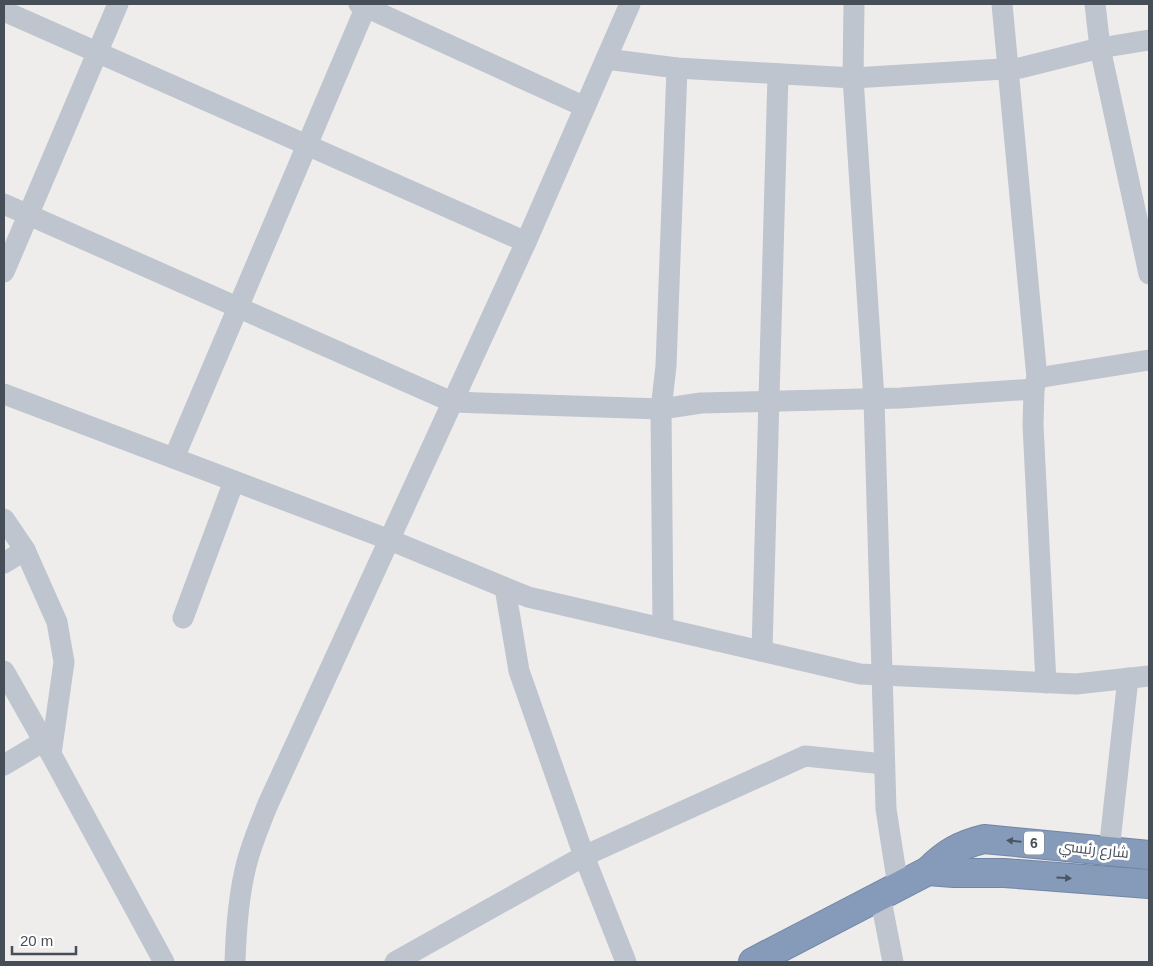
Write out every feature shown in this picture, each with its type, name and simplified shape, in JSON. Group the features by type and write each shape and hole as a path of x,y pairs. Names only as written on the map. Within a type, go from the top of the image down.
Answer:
{"highway":[{"name":"شارع رئيسي","path":"753,962 928,871 955,849 969,842 984,839 1149,855"},
{"name":"شارع رئيسي","path":"928,871 1004,873 1149,884"}],"street":[{"path":"4,272 118,4"},
{"path":"235,962 236,930 246,865 268,804 526,242 630,4"},
{"path":"854,4 854,78 874,399 884,764 893,962"},
{"path":"1002,4 1036,383 1033,425 1046,683"},
{"path":"1095,4 1100,48 1149,274"},
{"path":"174,458 307,145 364,5 585,107"},
{"path":"4,12 526,242"},
{"path":"606,59 677,68 854,78 1020,68 1100,48 1149,40"},
{"path":"663,628 661,409 666,366 677,68"},
{"path":"762,651 778,74"},
{"path":"4,204 452,402 661,409 701,403 901,398 1036,383 1149,360"},
{"path":"4,394 390,540 528,597 860,674 1076,684 1149,676"},
{"path":"184,618 234,481"},
{"path":"4,519 25,550 57,622 64,662 47,748"},
{"path":"4,564 25,550"},
{"path":"505,588 519,670 584,856 626,962"},
{"path":"4,672 164,962"},
{"path":"1109,851 1128,678"},
{"path":"4,765 47,748"},
{"path":"395,962 584,856 805,756 884,764"}]}
